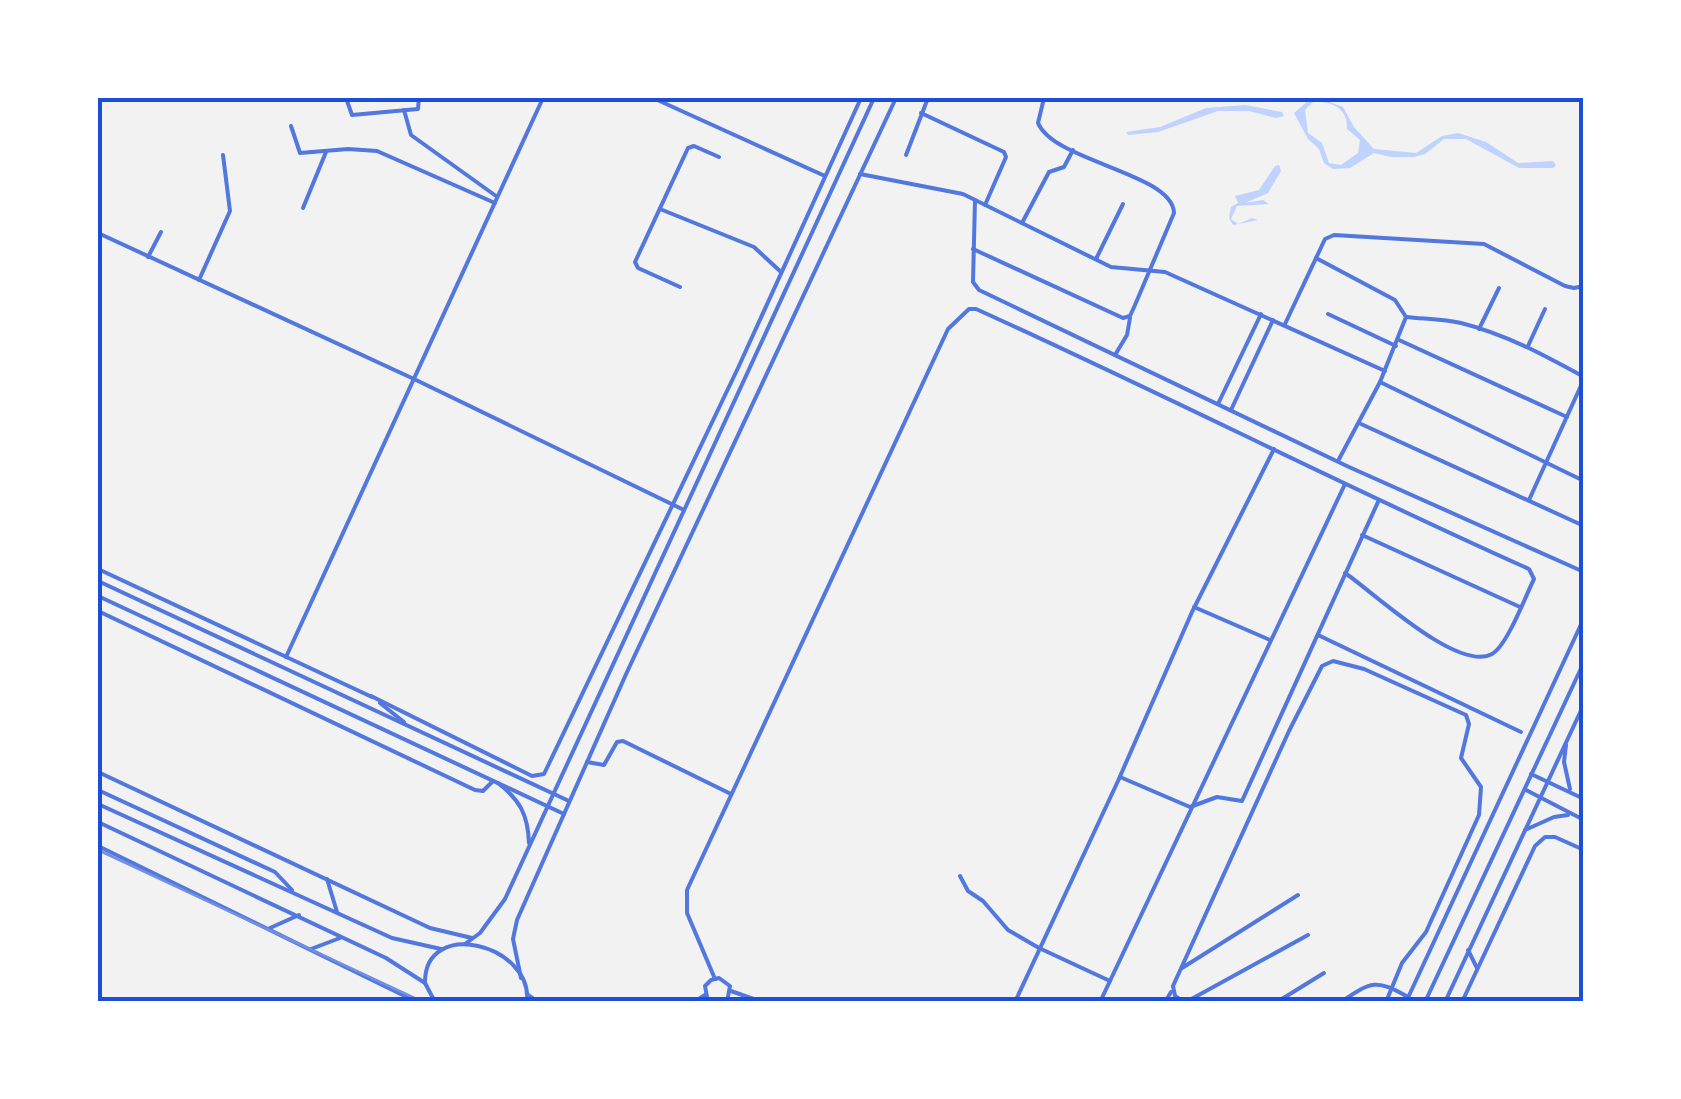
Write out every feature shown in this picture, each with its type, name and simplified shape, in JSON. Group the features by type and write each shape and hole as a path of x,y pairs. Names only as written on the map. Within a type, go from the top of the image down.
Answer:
{"street":[{"path":"346,98 352,115 419,109 419,98"},
{"path":"286,657 544,98"},
{"path":"653,98 825,176"},
{"path":"98,569 532,776 541,776 551,764 673,506 861,98"},
{"path":"434,1002 424,983 424,970 430,959 442,950 465,944 497,913 874,98"},
{"path":"538,1002 528,998 522,978 513,939 517,920 896,98"},
{"path":"906,154 928,98"},
{"path":"1044,98 1038,112 1048,139 1142,182 1174,204 1174,213 1115,356"},
{"path":"404,110 411,136 496,200"},
{"path":"921,113 1004,152 1003,167 985,205"},
{"path":"291,126 300,153 377,151 496,200"},
{"path":"680,287 635,265 688,148 694,146 719,157"},
{"path":"1022,223 1050,172 1064,167 1073,150"},
{"path":"302,208 326,151"},
{"path":"199,280 230,211 223,155"},
{"path":"860,174 953,191 1111,267 1165,272 1384,371"},
{"path":"975,200 973,282 979,290 1338,461 1584,572"},
{"path":"1096,260 1122,204"},
{"path":"660,208 754,247 781,272"},
{"path":"148,256 161,232"},
{"path":"98,233 414,379 684,510"},
{"path":"1285,324 1325,239 1334,235 1484,244 1565,286 1584,286"},
{"path":"974,250 1122,318 1131,314"},
{"path":"1316,258 1395,300 1406,317"},
{"path":"1479,328 1499,288"},
{"path":"715,979 687,913 687,890 948,329 968,308 1024,330 1275,448 1378,502 1530,569 1534,579 1497,650 1483,657 1414,630 1345,573"},
{"path":"1528,346 1545,310"},
{"path":"1218,404 1261,314"},
{"path":"1328,314 1566,417"},
{"path":"1406,317 1479,328 1528,346 1584,378 1529,500"},
{"path":"1338,461 1380,382 1406,317"},
{"path":"1231,410 1274,319"},
{"path":"1244,348 1257,354"},
{"path":"1380,382 1584,481"},
{"path":"1359,423 1584,526"},
{"path":"1015,1002 1120,778 1194,607 1275,448"},
{"path":"1100,1002 1345,484"},
{"path":"1120,778 1190,808 1218,797 1238,802 1244,797 1378,502"},
{"path":"1362,535 1520,607"},
{"path":"98,581 570,801"},
{"path":"98,596 564,814"},
{"path":"1194,607 1270,640"},
{"path":"98,611 474,790 483,791 495,782"},
{"path":"1341,1002 1367,984 1377,982 1392,987 1407,999 1584,618"},
{"path":"1317,635 1521,732"},
{"path":"610,637 624,644"},
{"path":"1165,1002 1322,666 1339,661 1466,715 1469,724 1461,758 1482,791 1480,815 1426,932 1402,963 1386,1002"},
{"path":"1425,1000 1584,662"},
{"path":"370,696 412,728"},
{"path":"1444,1002 1584,704"},
{"path":"1566,740 1564,762 1572,793"},
{"path":"587,762 604,765 617,742 623,741 732,794"},
{"path":"551,764 564,770"},
{"path":"98,772 430,928 473,938"},
{"path":"1531,774 1584,798"},
{"path":"495,782 523,808 529,847"},
{"path":"1524,789 1584,820"},
{"path":"98,790 275,872 295,894"},
{"path":"98,804 402,942 442,950"},
{"path":"1525,830 1554,817 1573,815"},
{"path":"98,822 299,915 386,958 424,983"},
{"path":"1462,1002 1540,840 1555,837 1584,850"},
{"path":"98,846 417,1002"},
{"path":"960,876 968,891 987,905 1002,925 1039,948 1110,982"},
{"path":"326,879 337,913"},
{"path":"1182,968 1298,894"},
{"path":"270,928 299,915"},
{"path":"1173,988 1175,996 1185,1002 1308,935"},
{"path":"311,948 343,937"},
{"path":"465,944 502,954 522,978"},
{"path":"1468,950 1478,968"},
{"path":"1278,1002 1324,973"},
{"path":"708,1002 705,986 715,979 724,980 731,991 762,1002"},
{"path":"727,1002 731,991"},
{"path":"694,1002 704,995"}],"water":[{"path":"1318,98 1343,107 1354,127 1374,149 1416,153 1442,136 1458,133 1486,142 1518,163 1553,161 1556,165 1519,168 1466,139 1444,139 1425,154 1414,157 1374,153 1350,168 1333,169 1324,163 1294,113 1309,100","holes":["1313,102 1342,111 1347,129 1360,140 1358,153 1341,165 1329,163 1322,143 1308,133 1305,110"]},
{"path":"1245,105 1282,112 1284,116 1218,111 1158,132 1126,132 1160,127 1206,108"},
{"path":"1279,165 1281,171 1268,193 1245,203 1263,200 1269,204 1237,206 1231,219 1238,224 1233,225 1229,218 1231,207 1238,203 1235,196 1259,190"}],"railway":[{"path":"98,850 423,1002"}]}
